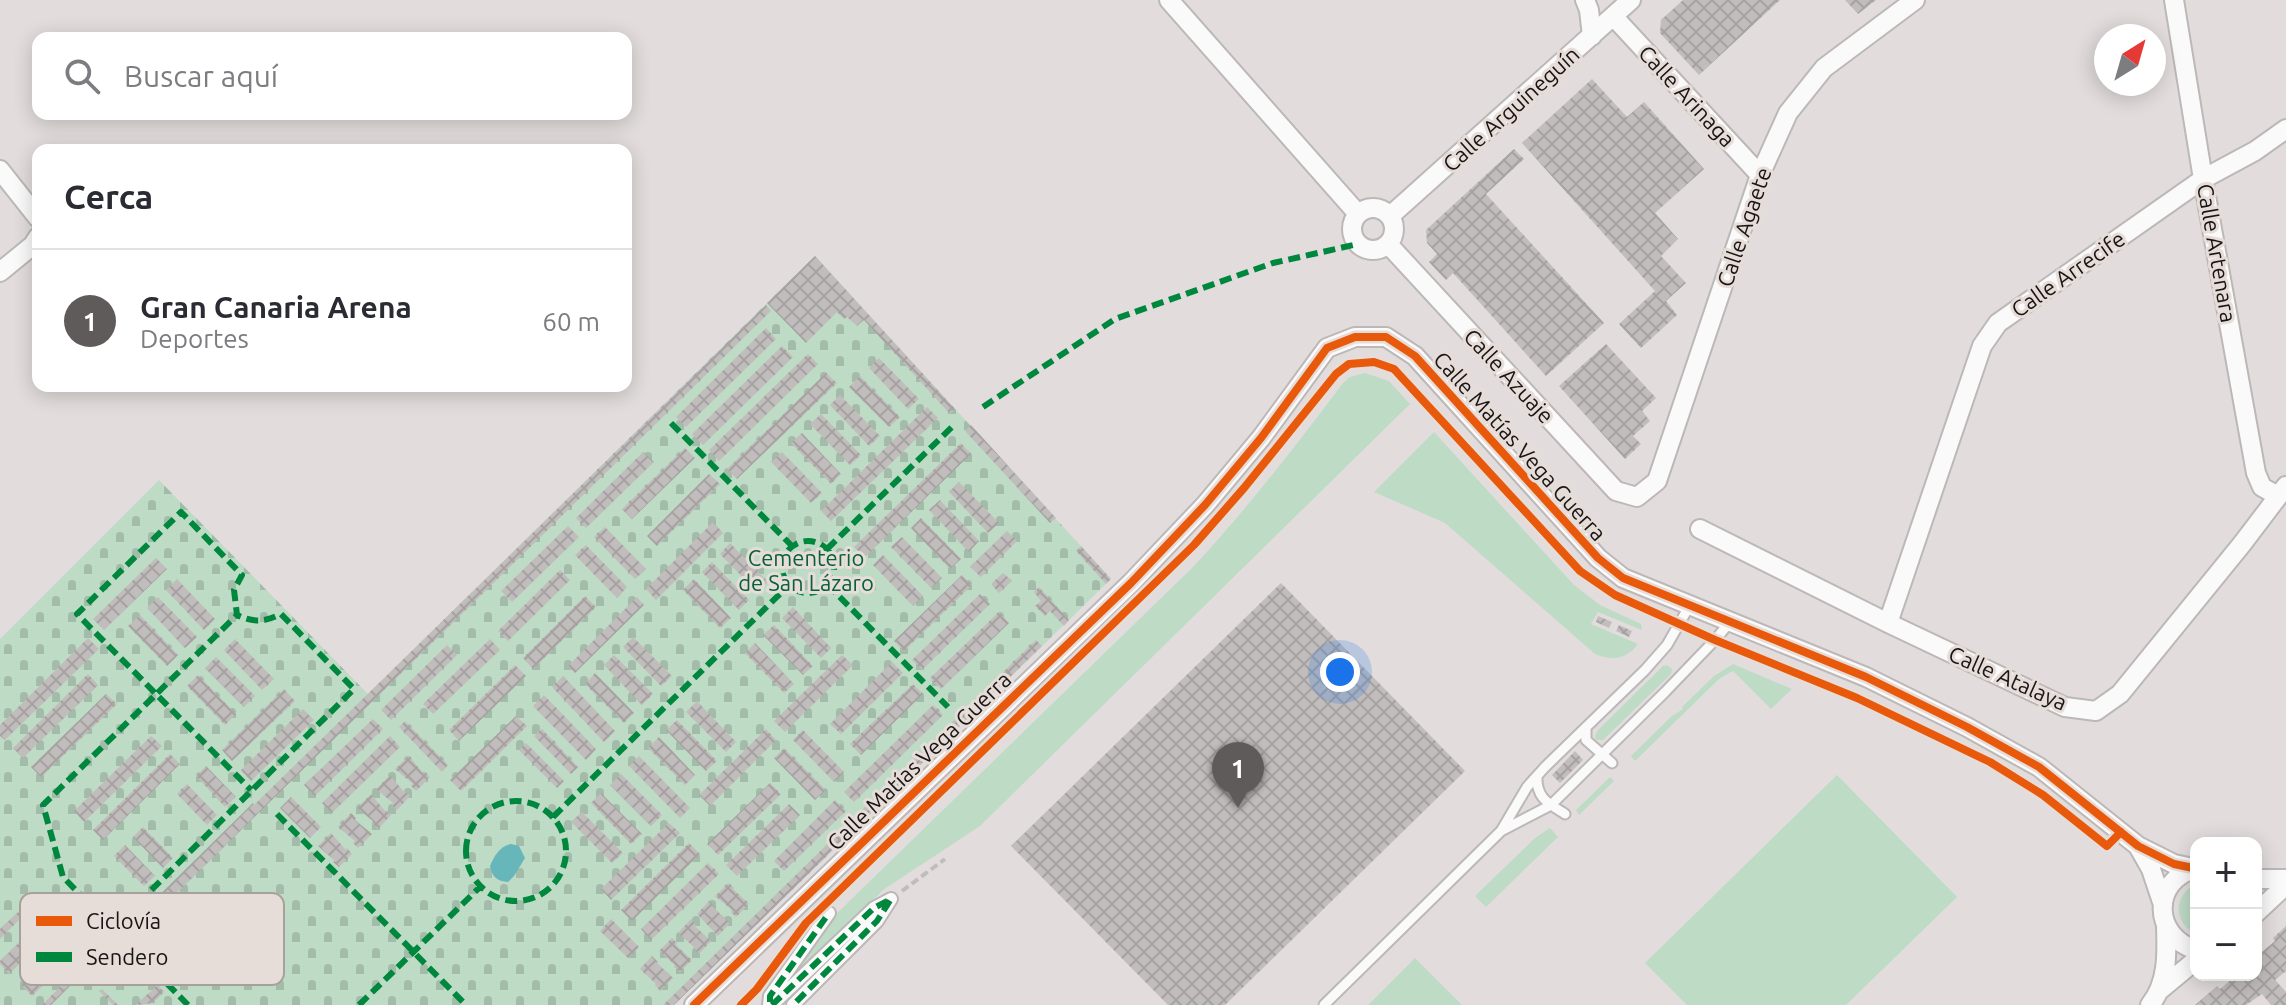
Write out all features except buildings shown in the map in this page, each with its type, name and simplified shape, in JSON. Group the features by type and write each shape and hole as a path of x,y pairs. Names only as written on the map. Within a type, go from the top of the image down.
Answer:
{"street":[{"path":"1169,0 1358,214"},
{"path":"1585,0 1592,36"},
{"name":"Calle Arguineguín","path":"1390,216 1631,0"},
{"name":"Calle Agaete","path":"1637,497 1657,481 1760,175 1788,113 1824,68 1915,0"},
{"name":"Calle Artenara","path":"2174,0 2256,473 2262,487 2282,491"},
{"name":"Calle Arinaga","path":"1613,16 1760,175"},
{"name":"Calle Arrecife","path":"1888,623 1982,346 1998,323 2203,179 2255,151 2286,129"},
{"path":"0,170 32,210"},
{"path":"1378,208 1390,216 1394,234 1388,244 1370,250 1358,244 1352,232 1358,214 1378,208"},
{"name":"Calle Azuaje","path":"1388,244 1616,491 1637,497"},
{"path":"0,272 32,246"},
{"name":"Calle Matías Vega Guerra","path":"694,1005 1131,583 1205,505 1261,438 1327,348 1355,337 1386,337 1415,356 1598,558 1623,578 1866,677 1967,727 2039,767 2138,846 2174,864 2190,867"},
{"name":"Calle Atalaya","path":"1700,529 2065,707 2096,711 2120,694 2282,491"},
{"name":"Calle Matías Vega Guerra","path":"2138,846 2151,869 2163,905 2167,951 2161,989"},
{"path":"2163,905 2170,885 2190,870"},
{"path":"2262,880 2286,882"},
{"path":"2260,909 2286,882"},
{"path":"771,1005 874,908 891,899"},
{"path":"793,1005 877,921 891,899"},
{"path":"771,1005 770,996 829,913"},
{"path":"2166,927 2174,939 2190,948"},
{"path":"2150,1005 2161,989 2190,965"}],"lane":[{"path":"1324,1005 1501,831 1527,787 1645,670 1667,645 1690,605"},
{"path":"1501,831 1551,805 1665,692 1730,622"},
{"path":"1586,727 1586,740 1612,763"},
{"path":"1537,776 1537,788 1551,805 1565,814"}],"path":[{"path":"891,899 945,859"}],"green space":[{"name":"Cementerio de San Lázaro","path":"815,256 1111,579 674,1005 0,1005 0,639 159,480 368,694"},
{"path":"1365,373 1389,381 1410,404 980,826 883,890 795,978 792,976 832,918 1193,567 1270,477 1343,383 1350,377"},
{"path":"1434,432 1574,585 1600,605 1641,624 1642,630 1598,612 1591,624 1638,644 1629,653 1618,658 1595,654 1445,523 1374,492"},
{"path":"1733,664 1792,689 1771,709 1733,671 1719,679 1635,761 1631,756 1714,676"},
{"path":"1667,665 1672,669 1671,674 1603,740 1596,740 1598,730"},
{"path":"1837,775 1957,897 1846,1005 1687,1005 1645,963"},
{"path":"1610,777 1614,781 1579,815 1576,810"},
{"path":"1550,828 1558,837 1486,907 1475,896 1535,838"},
{"path":"2188,889 2190,930 2183,923 2179,909"},
{"path":"1415,958 1462,1005 1368,1005"}],"water":[{"path":"511,844 519,846 525,858 508,882 501,881 492,873 490,866 498,852"}],"marked path":[{"path":"983,407 1115,319 1273,263 1358,244"},
{"path":"671,423 792,546"},
{"path":"827,549 952,427"},
{"path":"148,893 354,689 281,614 259,620 237,615 234,590 242,575 181,512 77,614 251,790"},
{"path":"808,541 826,549 834,567 826,585 808,593 790,585 782,567 790,549 808,541"},
{"path":"827,584 948,707"},
{"path":"553,817 789,585"},
{"path":"79,893 63,877 43,805 237,615"},
{"path":"516,801 544,809 558,823 566,851 558,879 544,893 516,901 488,893 474,879 466,851 474,823 488,809 516,801"},
{"path":"277,814 466,1005"},
{"path":"359,1005 480,887"},
{"path":"772,1005 874,908 891,899 877,921 793,1005"},
{"path":"770,1002 770,996 829,913"},
{"path":"168,985 188,1005"}],"cycle path":[{"path":"694,1005 1131,583 1205,505 1261,438 1327,348 1355,337 1386,337 1415,356 1598,558 1623,578 1866,677 1967,727 2039,767 2138,846 2174,864 2190,867"},
{"path":"741,1005 757,989 806,923 1194,545 1336,374 1349,364 1374,362 1394,369 1580,571 1615,595 1857,698 1990,762 2043,795 2107,846 2121,832"}],"place":[{"name":"Gran Canaria Arena","path":"1238,808"}]}
